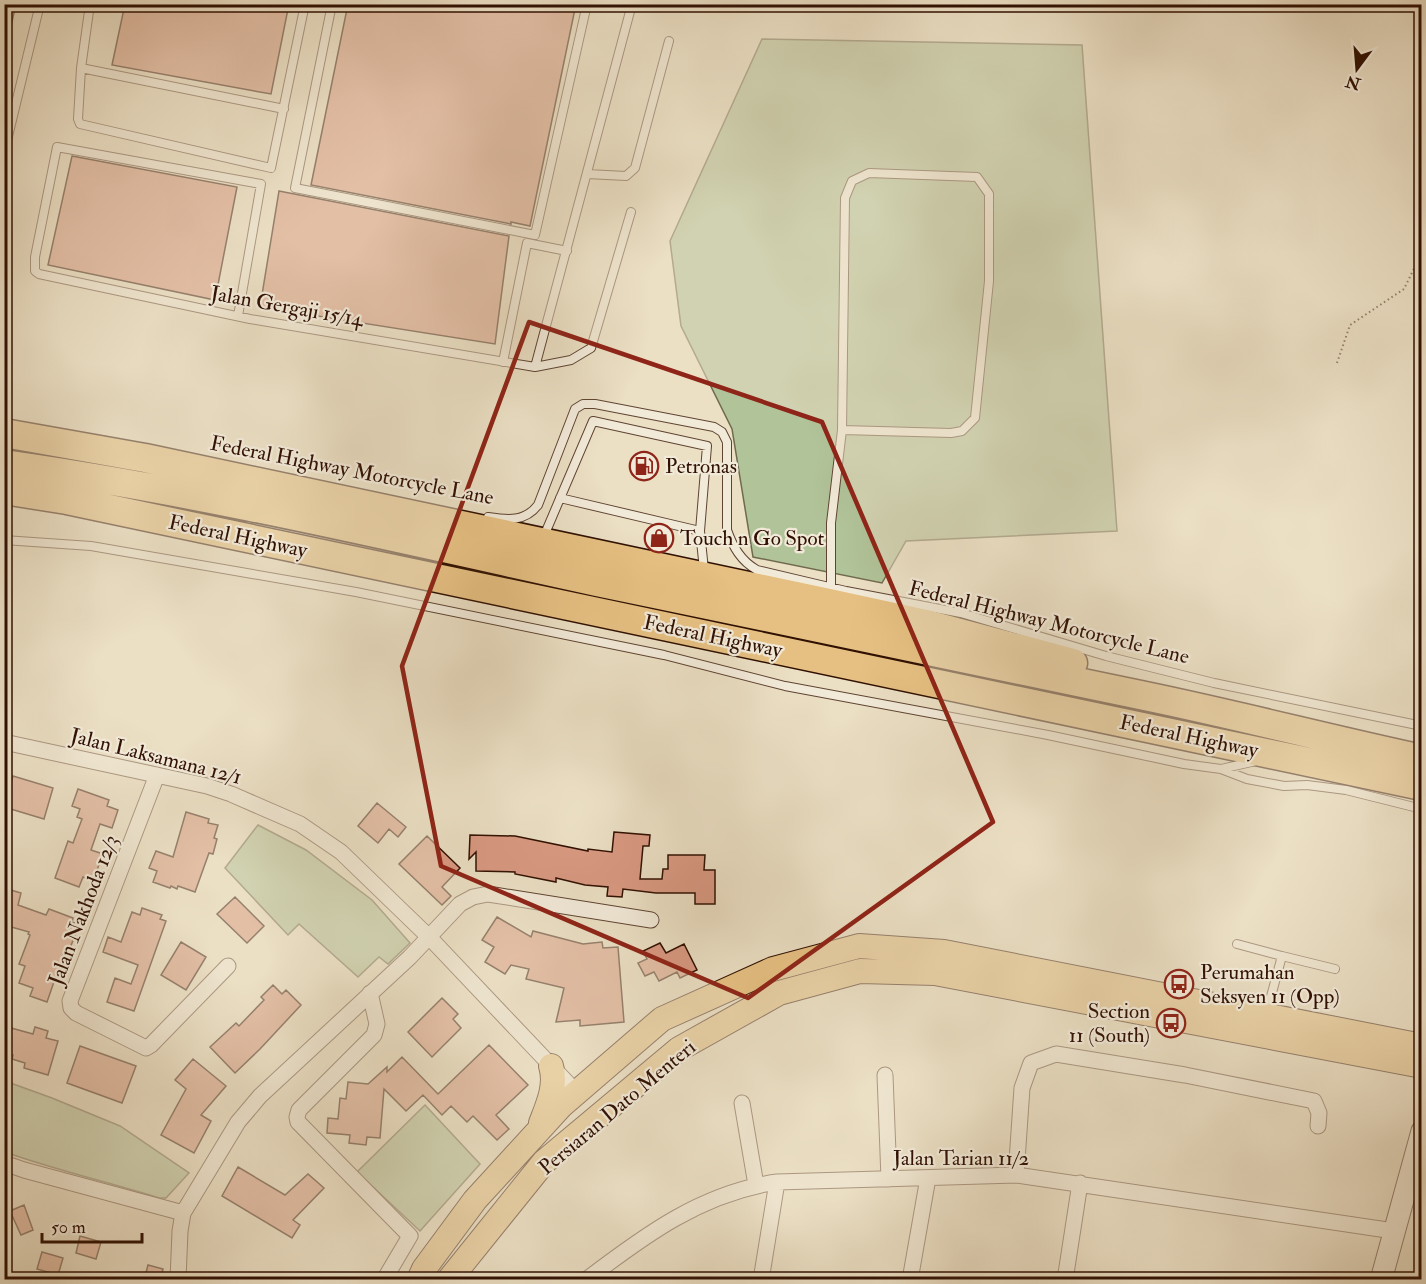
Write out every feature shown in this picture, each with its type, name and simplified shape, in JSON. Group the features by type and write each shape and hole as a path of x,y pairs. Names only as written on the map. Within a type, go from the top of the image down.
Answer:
{"highway":[{"path":"4,434 102,449 705,577 830,596 1127,678 1148,697"},
{"path":"4,455 26,449 102,449"},
{"name":"Federal Highway","path":"4,464 179,493 1148,697 1422,759"},
{"name":"Federal Highway","path":"4,490 67,500 1422,786"},
{"path":"4,505 67,500"}],"main road":[{"name":"Persiaran Dato Menteri","path":"419,1280 424,1269 475,1200 561,1106 571,1078 662,1019 773,969 859,946 944,952 1422,1046"},
{"name":"Persiaran Dato Menteri","path":"449,1280 544,1162 679,1050 779,993 861,970 935,973 1422,1066"},
{"path":"1360,1055 1403,1071 1422,1086"},
{"path":"536,1133 550,1099 554,1075 571,1078 599,1089 672,1056"},
{"path":"544,1162 575,1119 580,1104 571,1078"}],"street":[{"name":"Jalan Laksamana 12/1","path":"4,742 207,786 300,824 341,852 571,1078"},
{"name":"Jalan Nakhoda 12/3","path":"157,775 70,1001 71,1008 76,1013 146,1048 228,966"},
{"path":"178,1280 183,1213 238,1122 260,1096 430,938 460,904 473,897 488,894 651,921"},
{"path":"370,993 377,1024 374,1035 299,1110 297,1116 298,1122 314,1139 410,1236 384,1280"},
{"path":"1016,1175 1022,1088 1031,1063 1056,1054 1185,1075 1314,1101 1319,1113 1318,1126"},
{"path":"885,1075 889,1179"},
{"path":"742,1103 756,1185"},
{"path":"1381,1280 1422,1131"},
{"path":"4,1163 183,1213"},
{"name":"Jalan Tarian 11/2","path":"586,1280 635,1243 676,1218 719,1196 756,1185 777,1182 1016,1175 1394,1231"},
{"path":"910,1280 928,1178"},
{"path":"761,1280 777,1182"},
{"path":"1065,1280 1080,1183"}],"lane":[{"path":"4,153 40,4"},
{"path":"90,4 81,68 78,119 80,124 271,168 305,4"},
{"path":"332,4 295,188 535,235 587,4"},
{"path":"535,367 632,4"},
{"path":"587,174 626,176 635,168 669,41"},
{"path":"81,68 284,109"},
{"name":"Jalan Gergaji 15/14","path":"238,316 261,184 57,147 35,257 34,271 39,274 238,316 535,367 572,360 591,348 631,212"},
{"path":"830,596 831,523 842,430 845,198 852,181 869,173 977,177 989,194 989,281 975,418 962,431 951,432 842,430"},
{"path":"503,362 527,243 567,251"},
{"name":"Federal Highway Motorcycle Lane","path":"474,515 514,519 527,516 534,511 575,409 583,404 595,404 714,427 722,432 727,442 727,530 732,543 746,563 757,570 830,596 962,614 1106,657 1214,683 1422,726"},
{"path":"625,428 628,412"},
{"path":"541,543 593,421 707,446 700,531 705,577"},
{"path":"560,498 700,531"},
{"path":"4,540 91,546 356,592 664,655 785,686 1036,733 1184,764 1221,769 1247,779 1284,786 1307,785 1346,790 1422,809"},
{"path":"1221,769 1281,756"},
{"path":"1237,944 1335,969"},
{"path":"1266,1015 1282,956"}],"path":[{"path":"1337,363 1350,325 1404,290 1422,252"}],"highlighted area":[{"path":"529,322 822,422 993,822 748,998 441,866 402,666"}],"green space":[{"path":"762,39 1082,45 1117,531 906,541 882,583 753,557 732,429 681,326 670,241"},
{"path":"258,825 306,850 372,900 410,943 388,964 379,957 358,977 299,924 288,935 225,868"},
{"path":"5,1081 120,1126 189,1173 166,1198 159,1198 5,1152"},
{"path":"425,1105 480,1164 420,1231 357,1172"}],"building":[{"path":"4,4 16,4 9,35 4,35"},
{"path":"125,4 289,4 271,94 112,65"},
{"path":"348,4 576,4 530,226 311,185"},
{"path":"72,156 237,187 215,300 48,265"},
{"path":"279,191 509,236 495,344 260,307"},
{"path":"13,776 53,788 44,819 4,807"},
{"path":"78,789 109,800 107,806 118,810 112,828 100,824 91,850 103,854 93,881 83,877 79,887 55,878 68,841 73,843 82,819 77,817 80,809 72,806"},
{"path":"377,803 406,827 398,837 389,829 378,843 358,826"},
{"path":"186,812 209,819 208,823 218,825 213,854 209,853 195,892 178,886 177,889 171,886 170,888 153,882 157,871 149,868 156,851 173,857"},
{"path":"614,832 650,835 649,846 643,846 640,879 662,879 663,869 668,869 668,855 705,855 704,870 715,870 715,904 695,904 695,893 656,893 623,889 622,897 607,896 608,887 585,885 556,878 556,882 515,874 515,872 476,871 476,852 469,859 470,835 515,836 588,851 588,849 612,852"},
{"path":"427,836 460,868 442,887 451,896 442,905 399,864"},
{"path":"4,888 21,893 18,905 46,915 49,909 73,918 72,922 79,924 69,951 65,950 47,1002 30,996 33,988 19,983 25,966 19,964 30,935 29,932 4,925"},
{"path":"235,897 264,926 247,943 217,914"},
{"path":"142,908 162,915 160,919 166,921 134,1011 107,1002 115,978 131,984 138,965 103,952 108,937 121,942 132,912 140,915"},
{"path":"497,917 531,937 533,931 583,944 602,942 603,948 618,947 624,1022 580,1026 580,1020 556,1022 564,988 526,979 529,969 511,965 505,974 485,962 494,947 482,940"},
{"path":"181,942 206,957 186,990 161,975"},
{"path":"660,943 666,953 684,944 697,970 680,978 677,972 659,981 654,972 645,976 638,963 647,959 643,951"},
{"path":"273,985 282,994 286,990 301,1005 235,1073 210,1047 236,1023 239,1026 264,1000 261,997"},
{"path":"442,998 458,1014 453,1019 461,1028 432,1057 408,1032"},
{"path":"4,1026 33,1034 35,1027 48,1031 46,1038 58,1041 48,1075 24,1068 25,1063 12,1059 13,1055 4,1053"},
{"path":"489,1045 528,1085 496,1115 509,1129 497,1140 473,1116 467,1122 451,1106 442,1115 423,1095 406,1111 384,1089 380,1138 367,1137 366,1145 349,1143 350,1135 327,1133 328,1118 338,1119 340,1098 346,1099 348,1082 368,1084 387,1067 387,1072 402,1057 438,1094"},
{"path":"80,1046 136,1066 122,1103 67,1083"},
{"path":"193,1059 226,1086 201,1115 211,1121 194,1153 161,1135 186,1089 175,1080"},
{"path":"238,1167 285,1195 308,1174 324,1188 293,1220 300,1225 292,1238 222,1196"},
{"path":"24,1205 33,1230 21,1235 10,1211"},
{"path":"80,1236 101,1242 96,1259 76,1253"},
{"path":"42,1252 63,1258 58,1275 37,1269"},
{"path":"148,1265 163,1269 160,1280 144,1280"}],"place":[{"name":"Petronas","path":"644,466"},
{"name":"Touch n Go Spot","path":"659,538"},
{"name":"Perumahan Seksyen 11 (Opp)","path":"1179,984"},
{"name":"Section 11 (South)","path":"1171,1023"}]}
